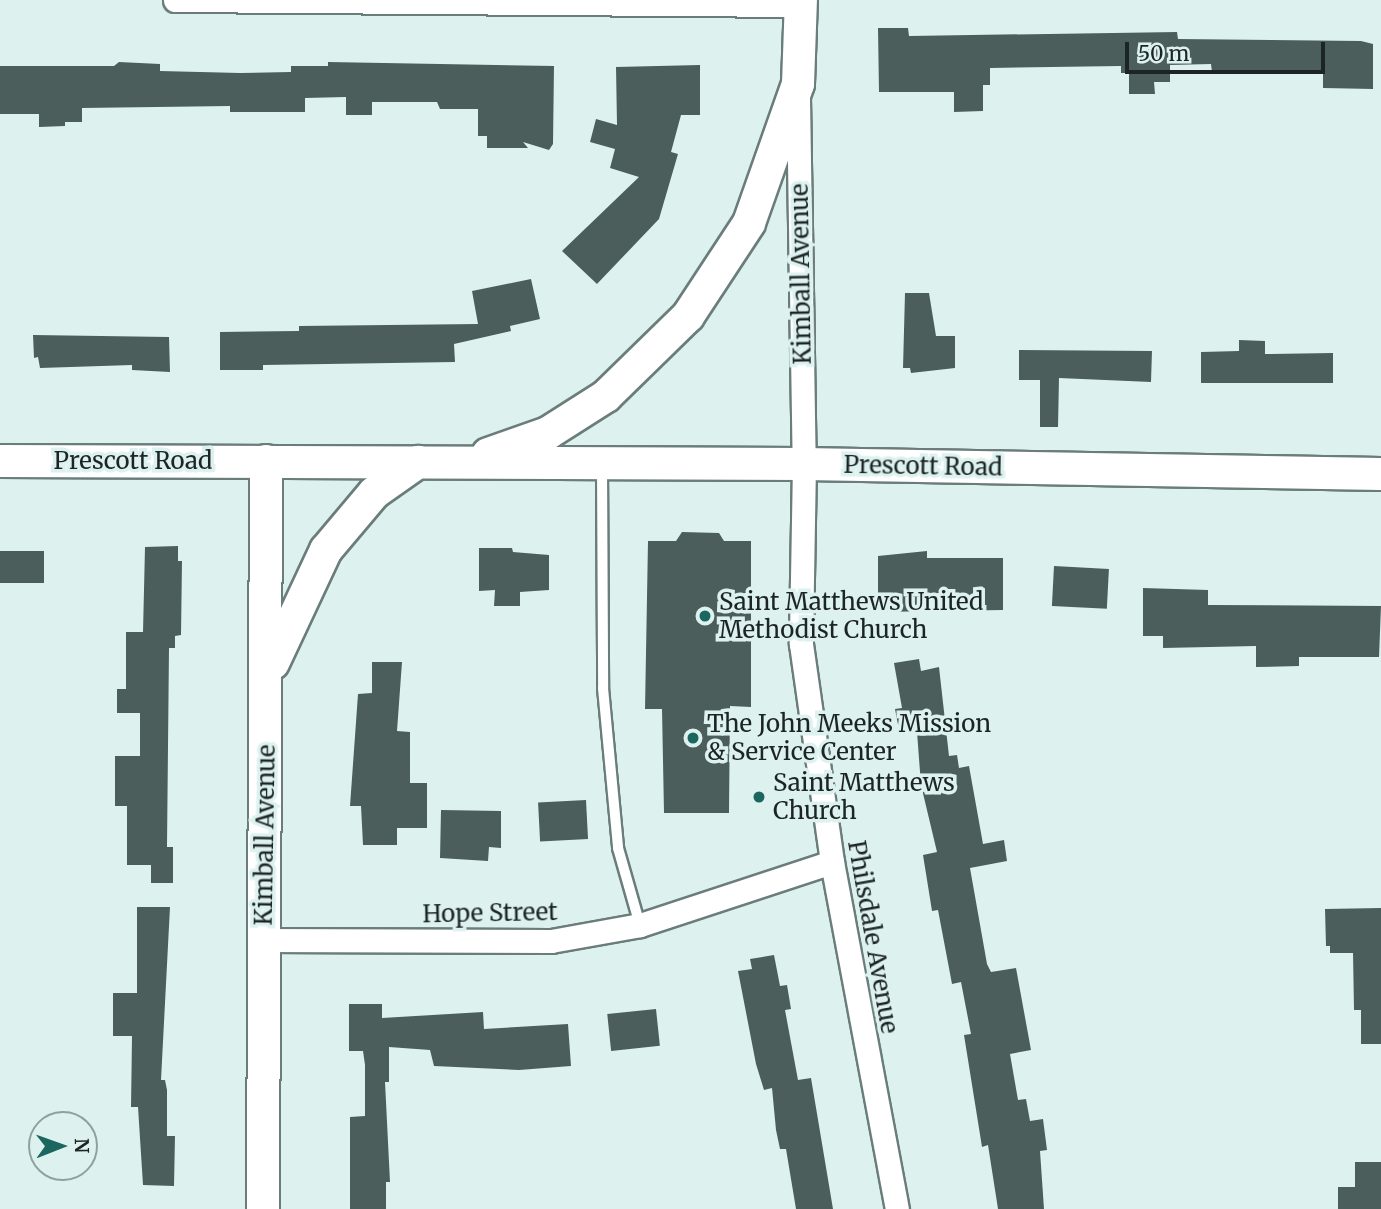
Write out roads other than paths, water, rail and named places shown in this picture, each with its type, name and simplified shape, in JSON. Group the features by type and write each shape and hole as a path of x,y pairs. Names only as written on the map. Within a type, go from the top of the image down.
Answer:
{"main road":[{"name":"Kimball Avenue","path":"465,462 548,433 606,396 688,316 749,223 798,84 801,3"},
{"name":"Prescott Road","path":"0,461 804,464 1381,474"},
{"name":"Kimball Avenue","path":"263,1209 263,940 268,674 266,461"},
{"path":"268,674 326,550 374,493 418,461"}],"street":[{"path":"175,0 801,3"},
{"name":"Kimball Avenue","path":"798,84 804,464"},
{"name":"Philsdale Avenue","path":"804,464 801,643 832,862 897,1209"},
{"name":"Hope Street","path":"263,940 551,941 640,925 832,862"}],"lane":[{"path":"602,463 603,688 618,848 640,925"}],"place":[{"name":"Saint Matthews United Methodist Church","path":"705,616"},
{"name":"The John Meeks Mission & Service Center","path":"693,738"},
{"name":"Saint Matthews Church","path":"759,797"}]}
